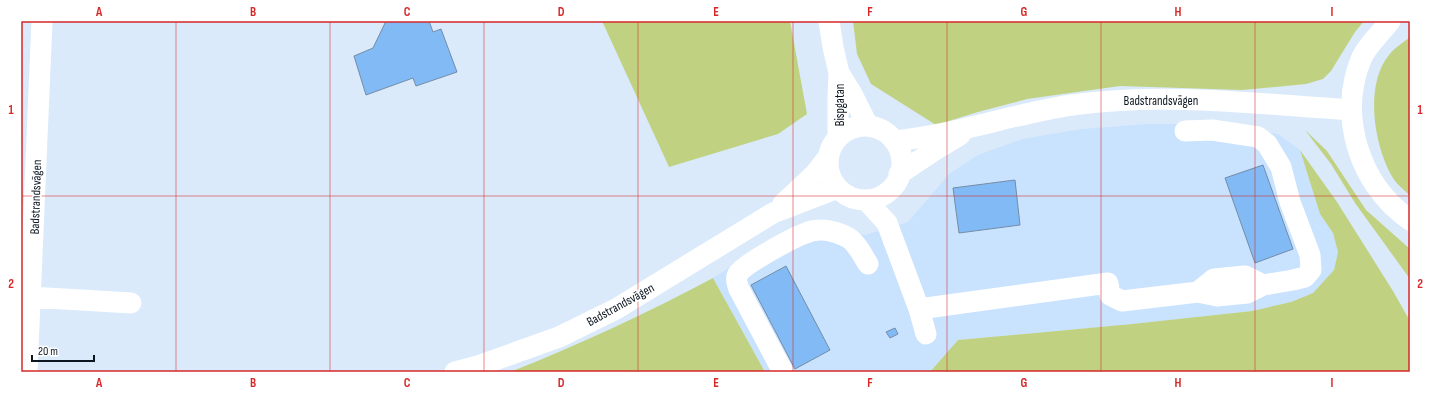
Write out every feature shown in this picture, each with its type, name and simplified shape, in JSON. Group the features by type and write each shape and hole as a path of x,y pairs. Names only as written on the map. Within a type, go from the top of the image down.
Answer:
{"street":[{"name":"Badstrandsvägen","path":"27,372 42,21"},
{"name":"Bispgatan","path":"829,21 839,73 838,137"},
{"path":"1392,23 1370,44 1363,57 1356,74 1352,92 1351,110 1354,133 1359,152 1371,178 1386,199 1402,215 1410,220"},
{"name":"Bispgatan","path":"839,73 852,94 868,126"},
{"name":"Badstrandsvägen","path":"894,140 928,136 974,127 1025,113 1072,105 1117,100 1185,99 1351,110"},
{"path":"838,137 847,130 868,126 886,133 894,140 901,157 901,166 894,183 887,223"},
{"name":"Badstrandsvägen","path":"866,200 878,197 935,150 974,127"},
{"path":"919,309 1108,283 1110,295 1122,301 1198,292 1217,296 1246,293 1263,285 1305,277 1311,270 1310,255 1292,208 1280,167 1268,144 1258,137 1212,130 1185,131"},
{"name":"Badstrandsvägen","path":"774,213 815,174 828,156 832,145 838,137"},
{"path":"828,156 828,168 831,179 838,188 846,195 866,200 887,223 919,309 926,334"},
{"name":"Badstrandsvägen","path":"455,372 478,366 559,337 616,309 774,213 838,188"},
{"path":"783,372 738,289 736,280 737,274 744,268 790,240 806,233 821,230 840,234 851,240 868,264"},
{"path":"30,297 131,303"}],"shaded area":[{"path":"1148,124 1209,124 1248,128 1278,134 1300,150 1320,214 1333,233 1338,252 1334,270 1313,293 1291,302 1252,311 958,340 930,372 765,372 713,278 767,244 818,221 865,235 908,222 949,174 978,155 1022,139 1082,129"}],"green space":[{"path":"602,21 790,21 807,114 778,134 669,167"},
{"path":"853,21 1364,21 1355,32 1331,71 1323,79 1306,84 1242,90 1120,86 1027,99 936,125 871,84 857,54"},
{"path":"1410,37 1410,196 1395,181 1386,165 1377,133 1374,116 1374,99 1376,83 1381,68 1391,52"},
{"path":"1305,130 1327,151 1366,210 1410,249 1410,279 1355,203 1331,164"},
{"path":"1300,150 1337,202 1410,321 1410,372 930,372 958,340 1252,311 1291,302 1313,293 1334,270 1338,252 1333,233 1320,214"},
{"path":"713,278 765,372 510,372 613,328"}],"building":[{"path":"386,21 429,21 433,32 441,29 457,72 416,86 413,78 366,95 354,56 373,48"},
{"path":"1263,165 1293,249 1255,263 1225,178"},
{"path":"1015,180 1020,225 959,233 953,188"},
{"path":"786,266 830,350 795,369 751,285"},
{"path":"895,328 898,334 890,338 886,332"}]}
